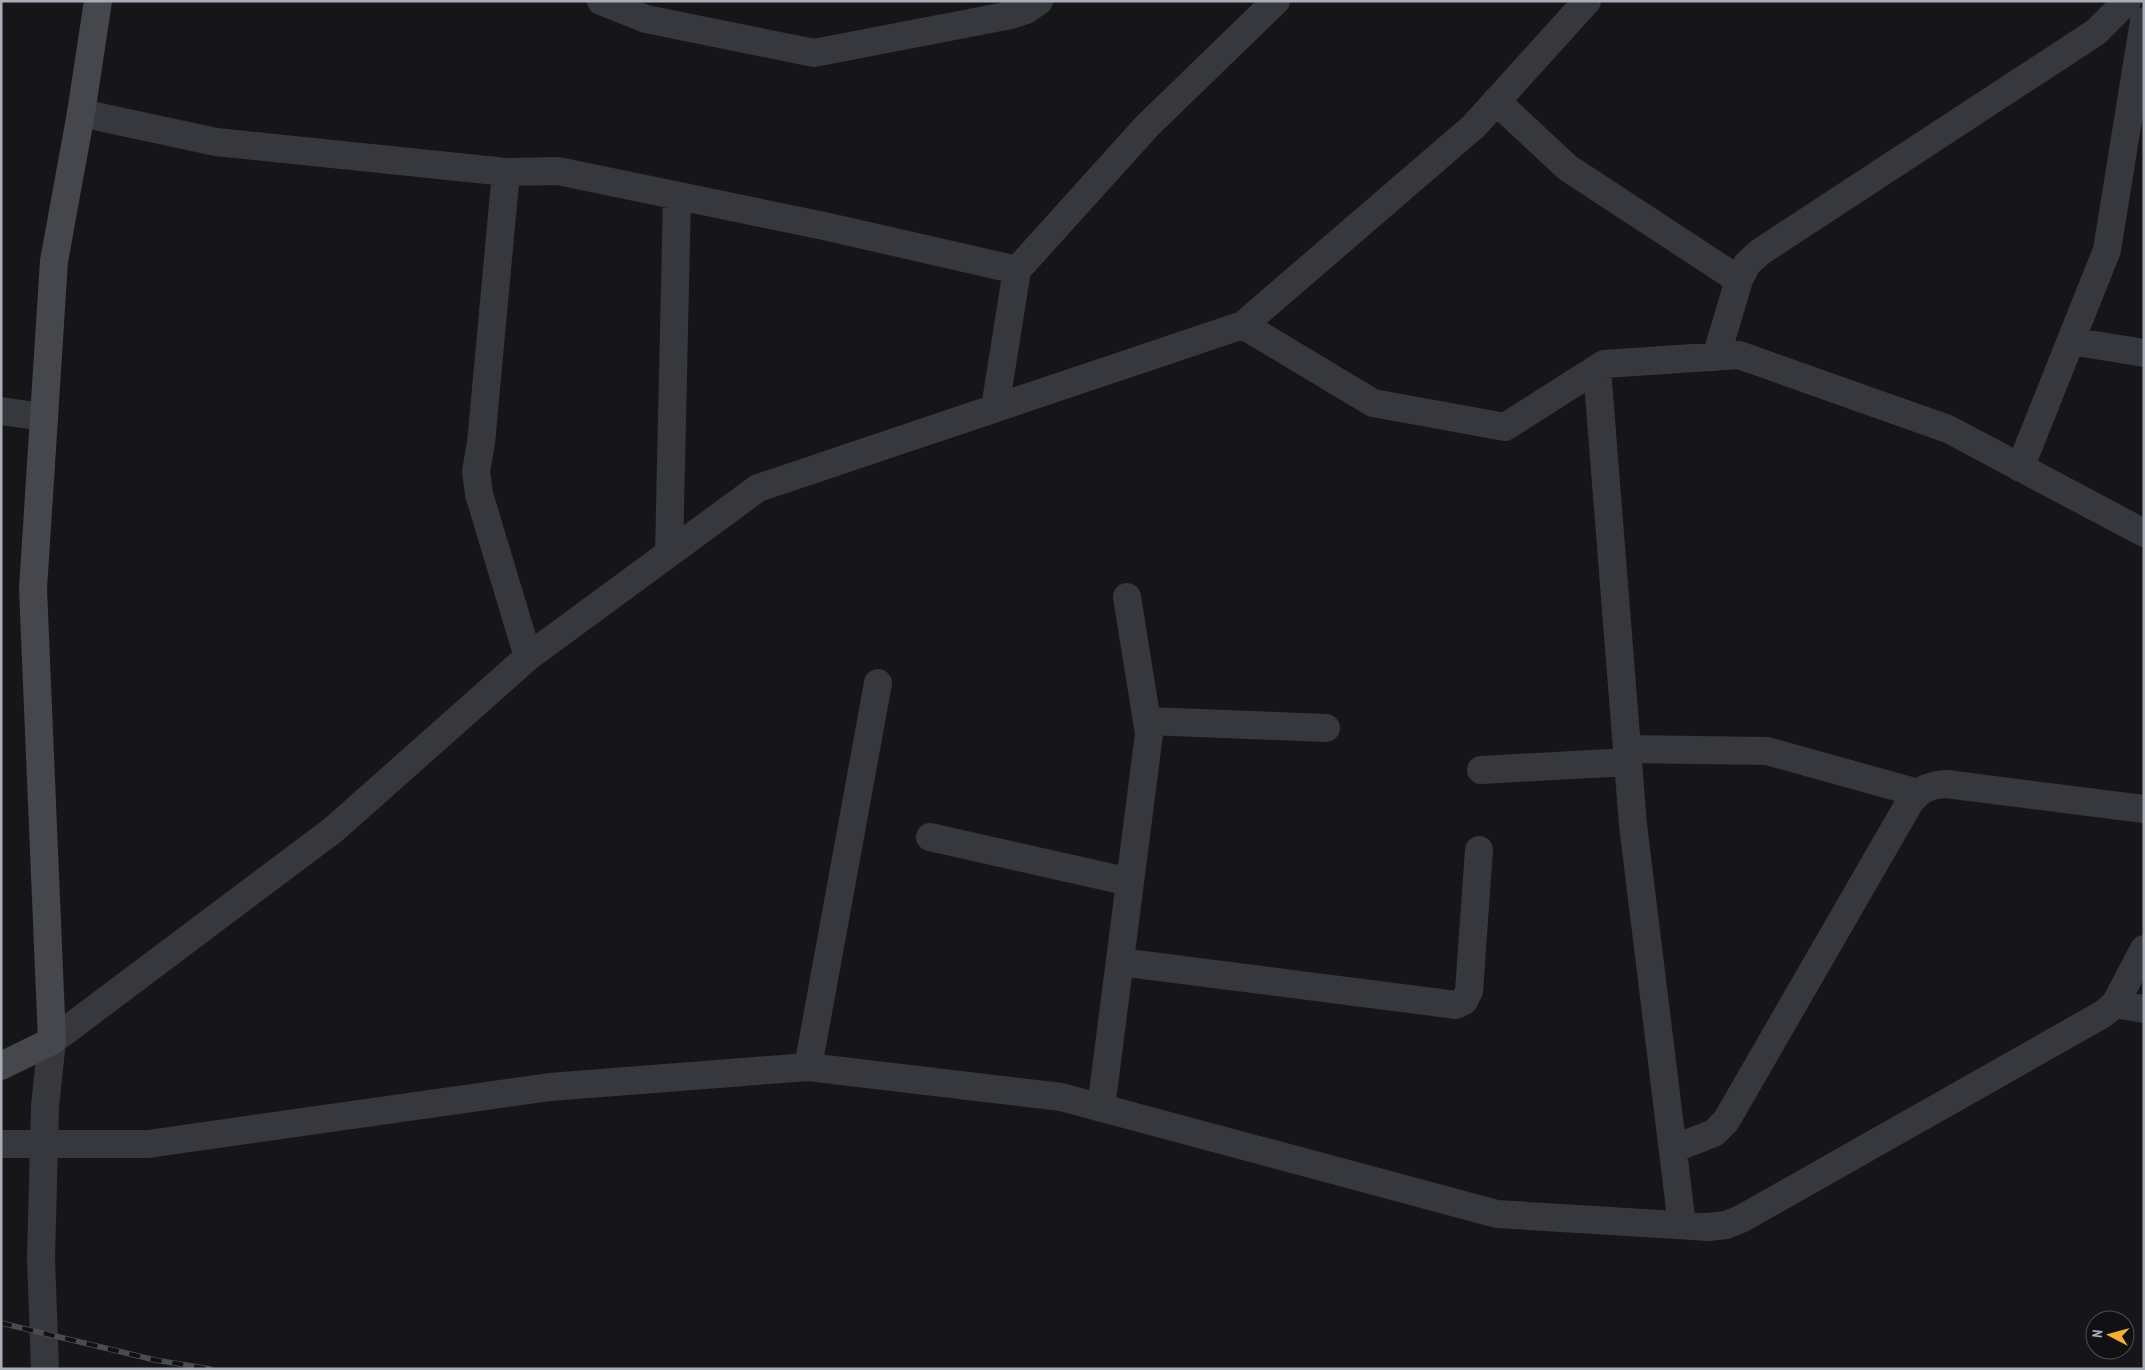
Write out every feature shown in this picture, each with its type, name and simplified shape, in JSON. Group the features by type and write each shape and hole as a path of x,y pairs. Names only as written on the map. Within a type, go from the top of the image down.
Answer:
{"main road":[{"path":"1,1066 52,1041 33,589 54,261 81,113 98,1"}],"street":[{"path":"601,1 646,10 814,53 1011,15 1026,10 1039,1"},
{"path":"995,408 1017,270 1147,126 1276,1"},
{"path":"1716,357 1739,280 1747,264 1760,252 2096,32 2127,1"},
{"path":"45,1364 41,1258 45,1106 52,1041 334,830 528,657 758,488 1243,325 1474,126 1583,3"},
{"path":"2020,468 2107,250 2144,20"},
{"path":"1496,101 1568,168 1739,280"},
{"path":"81,113 216,142 506,172 558,171 824,226 1017,270"},
{"path":"506,172 482,434 476,471 478,494 528,657"},
{"path":"669,553 677,196"},
{"path":"1243,325 1373,403 1505,426 1604,364 1739,355 1948,429 2144,533"},
{"path":"2071,341 2144,353"},
{"path":"1597,369 1634,835 1682,1226"},
{"path":"1,411 44,417"},
{"path":"1101,1108 1148,747 1148,722 1127,597"},
{"path":"808,1067 878,682"},
{"path":"1148,722 1326,728"},
{"path":"1481,770 1628,755 1767,751 1918,793"},
{"path":"1673,1150 1714,1133 1726,1121 1910,802 1926,787 1946,784 2144,809"},
{"path":"930,837 1130,882"},
{"path":"1120,962 1456,1005 1464,1001 1469,991 1480,850"},
{"path":"1,1144 148,1144 550,1087 808,1067 1061,1098 1497,1214 1710,1227 1726,1225 1741,1219 2103,1014 2115,1004 2144,949"},
{"path":"2115,1004 2144,1009"}],"railway":[{"path":"1,1323 155,1360 210,1369"}]}
